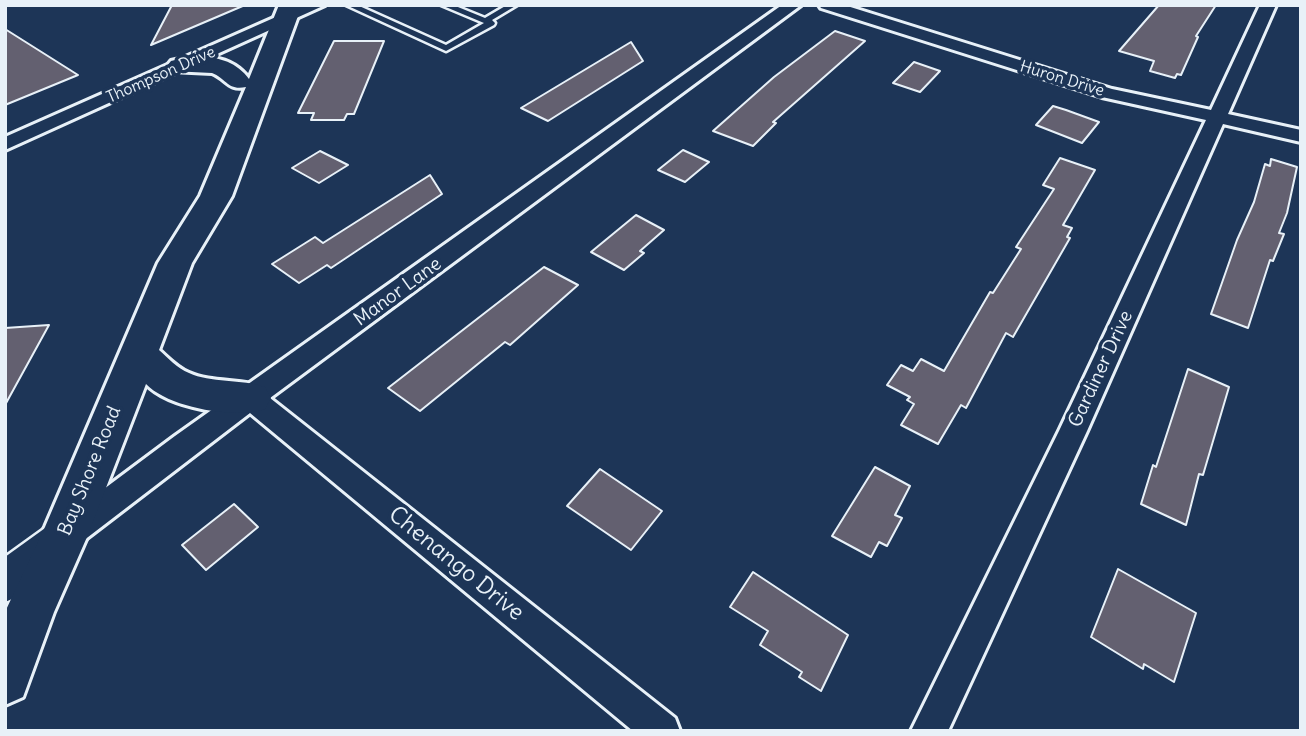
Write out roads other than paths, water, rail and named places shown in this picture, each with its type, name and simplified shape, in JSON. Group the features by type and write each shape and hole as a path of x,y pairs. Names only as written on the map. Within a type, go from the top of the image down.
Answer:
{"main road":[{"name":"Bay Shore Road","path":"175,263 187,199 237,81 276,15"},
{"name":"Bay Shore Road","path":"5,680 175,263 216,196 276,15"},
{"path":"180,66 207,65 224,68 233,74 237,81"},
{"path":"138,353 164,378 185,390 251,398"}],"street":[{"name":"Thompson Drive","path":"5,144 180,66 276,15 317,5"},
{"name":"Manor Lane","path":"5,582 135,482 793,5"},
{"name":"Huron Drive","path":"827,5 1108,93 1301,136"},
{"name":"Gardiner Drive","path":"929,731 1073,431 1268,5"},
{"name":"Chenango Drive","path":"251,398 662,731"}],"lane":[{"path":"485,21 513,5"},
{"path":"355,7 446,48 491,23 450,6"}]}
